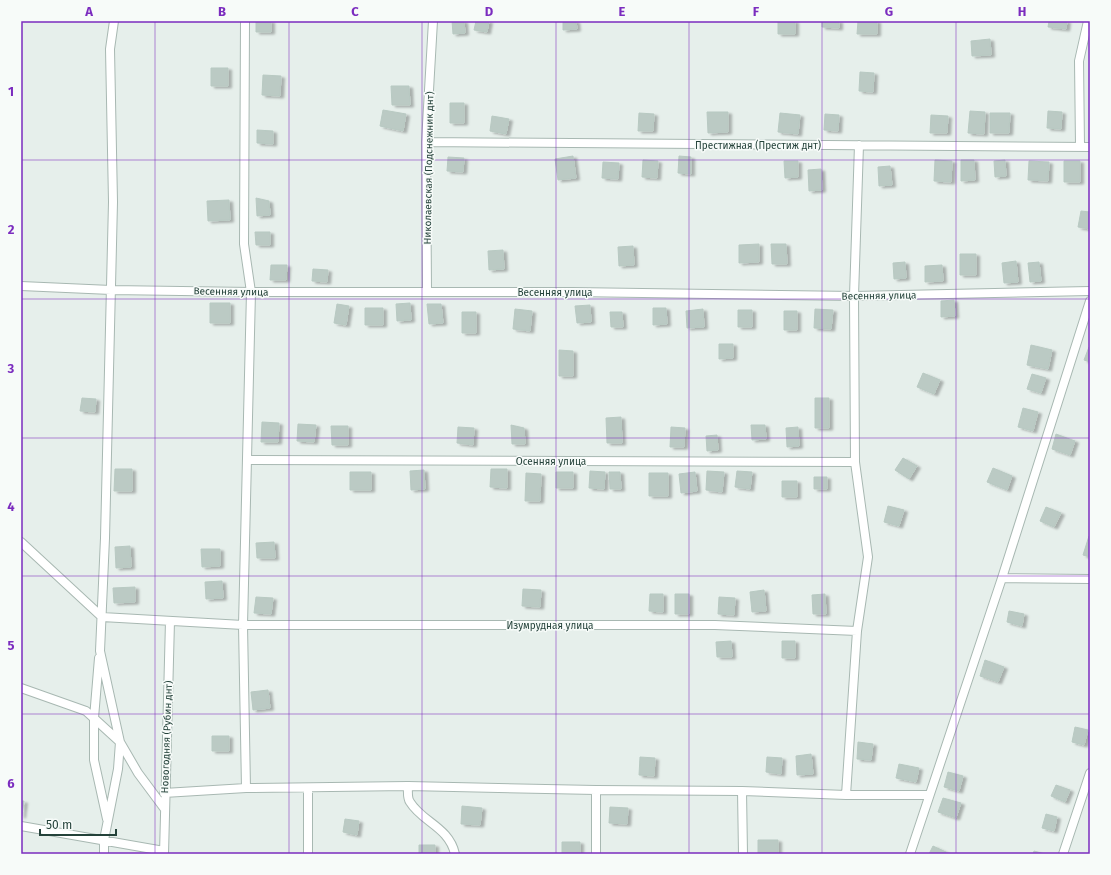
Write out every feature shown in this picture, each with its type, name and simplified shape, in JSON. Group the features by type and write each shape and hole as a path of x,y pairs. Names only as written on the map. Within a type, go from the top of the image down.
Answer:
{"street":[{"path":"107,822 94,760 94,718 102,617 113,202 110,49 114,21"},
{"path":"245,21 244,244 251,292 243,625 246,788"},
{"name":"Николаевская (Подснежник днт)","path":"427,292 426,142 433,21"},
{"path":"1080,146 1079,61 1088,21"},
{"name":"Престижная (Престиж днт)","path":"426,142 1090,147"},
{"path":"846,795 857,632 868,557 855,462 854,296 859,145"},
{"name":"Весенняя улица","path":"21,286 111,290 251,292 854,296 1090,291"},
{"path":"910,854 928,795 1002,578 1090,301"},
{"name":"Осенняя улица","path":"248,460 855,462"},
{"path":"21,542 102,617"},
{"path":"1002,578 1090,579"},
{"name":"Изумрудная улица","path":"102,617 243,625 715,625 857,632"},
{"name":"Новогодняя (Рубин днт)","path":"164,853 164,793 170,621"},
{"path":"100,651 120,742 118,769 104,840 104,854"},
{"path":"21,688 86,711 120,742 138,773 164,808"},
{"path":"1063,854 1090,773"},
{"path":"164,793 246,788 408,786 742,791 846,795 928,795"},
{"path":"408,786 409,801 419,813 441,829 454,849 455,854"},
{"path":"308,788 308,854"},
{"path":"596,790 596,854"},
{"path":"742,791 743,854"},
{"path":"21,826 104,840 164,853"}],"building":[{"path":"256,21 271,21 271,32 256,32"},
{"path":"452,21 464,21 465,33 453,34"},
{"path":"476,21 489,21 487,32 474,30"},
{"path":"563,21 576,21 577,29 563,30"},
{"path":"778,21 795,21 795,34 778,34"},
{"path":"822,21 839,21 839,28 822,27"},
{"path":"858,21 877,21 877,34 857,34"},
{"path":"1049,21 1067,21 1066,29 1048,27"},
{"path":"990,39 991,55 972,56 971,41"},
{"path":"211,68 228,68 228,86 211,86"},
{"path":"860,72 874,73 873,92 859,91"},
{"path":"263,75 281,76 280,96 262,95"},
{"path":"391,86 409,86 410,105 392,105"},
{"path":"450,103 464,103 464,123 450,123"},
{"path":"383,110 406,114 403,131 380,126"},
{"path":"970,111 985,112 984,134 968,133"},
{"path":"1048,111 1062,112 1061,129 1047,128"},
{"path":"707,112 728,112 728,132 708,133"},
{"path":"639,113 654,114 653,131 638,131"},
{"path":"780,113 800,115 798,134 778,132"},
{"path":"990,113 1010,113 1009,133 990,133"},
{"path":"825,114 839,115 838,131 824,130"},
{"path":"931,115 948,116 947,133 930,133"},
{"path":"492,116 509,119 506,134 490,131"},
{"path":"257,130 273,131 273,144 257,143"},
{"path":"573,156 576,178 558,180 555,159"},
{"path":"679,156 691,157 691,174 678,173"},
{"path":"448,157 464,158 463,172 447,171"},
{"path":"643,160 658,161 657,178 642,177"},
{"path":"935,160 952,161 951,182 934,181"},
{"path":"961,160 974,160 975,180 961,181"},
{"path":"1005,160 1006,176 995,177 994,161"},
{"path":"784,161 798,161 798,177 785,178"},
{"path":"1029,161 1049,162 1048,181 1028,180"},
{"path":"1064,161 1080,161 1080,182 1064,182"},
{"path":"603,162 619,163 618,179 602,178"},
{"path":"890,166 892,185 879,186 878,167"},
{"path":"821,169 822,190 809,191 808,170"},
{"path":"256,198 269,201 270,215 257,216"},
{"path":"229,200 230,220 208,221 207,201"},
{"path":"1081,211 1090,212 1090,229 1078,227"},
{"path":"255,232 270,232 270,245 256,245"},
{"path":"759,244 759,262 739,263 739,245"},
{"path":"771,244 786,244 787,264 772,264"},
{"path":"633,246 634,265 619,266 618,247"},
{"path":"503,250 504,269 489,270 488,251"},
{"path":"960,254 976,254 976,275 960,275"},
{"path":"1016,261 1018,282 1004,283 1002,263"},
{"path":"905,262 906,278 894,279 893,263"},
{"path":"1039,262 1041,281 1030,282 1028,263"},
{"path":"271,265 287,265 286,280 270,280"},
{"path":"942,265 943,281 925,282 925,266"},
{"path":"313,269 328,270 327,282 312,281"},
{"path":"954,300 955,316 941,317 941,301"},
{"path":"210,303 230,303 230,323 210,323"},
{"path":"410,303 411,320 397,321 396,304"},
{"path":"337,304 349,306 346,325 334,323"},
{"path":"427,304 441,304 443,323 429,324"},
{"path":"590,305 591,322 577,323 575,306"},
{"path":"365,308 383,308 383,325 365,325"},
{"path":"653,308 666,308 667,324 653,325"},
{"path":"515,309 532,311 530,331 513,329"},
{"path":"703,309 704,327 687,328 686,311"},
{"path":"815,309 833,310 831,329 814,328"},
{"path":"738,310 752,310 752,327 738,327"},
{"path":"784,311 797,311 797,330 784,330"},
{"path":"462,312 476,312 476,333 462,333"},
{"path":"610,312 622,312 623,327 611,327"},
{"path":"719,344 733,344 733,358 719,359"},
{"path":"1031,345 1052,350 1048,369 1027,365"},
{"path":"1090,347 1090,362 1084,360"},
{"path":"559,350 573,351 573,376 559,376"},
{"path":"923,373 940,380 934,394 917,387"},
{"path":"1032,374 1046,378 1041,393 1027,389"},
{"path":"82,398 96,399 95,412 80,411"},
{"path":"815,398 829,398 829,428 815,428"},
{"path":"1023,408 1038,412 1033,431 1018,427"},
{"path":"621,417 622,443 607,443 606,418"},
{"path":"262,422 279,423 278,442 261,442"},
{"path":"298,424 316,425 314,442 297,441"},
{"path":"511,425 524,428 525,444 512,444"},
{"path":"751,425 765,425 766,439 752,440"},
{"path":"331,426 348,426 348,445 332,445"},
{"path":"458,427 474,428 473,445 457,443"},
{"path":"671,427 685,428 684,447 670,447"},
{"path":"798,427 799,446 787,447 786,428"},
{"path":"1056,434 1075,441 1070,455 1052,449"},
{"path":"717,435 718,450 707,451 706,436"},
{"path":"903,458 917,466 909,479 895,470"},
{"path":"993,468 1012,476 1007,490 987,482"},
{"path":"115,469 132,469 132,491 114,491"},
{"path":"491,469 507,469 507,488 490,487"},
{"path":"424,470 425,489 411,490 410,471"},
{"path":"590,471 605,472 604,489 589,488"},
{"path":"707,471 724,472 722,492 706,490"},
{"path":"737,471 752,472 750,489 735,487"},
{"path":"350,472 371,472 371,490 350,490"},
{"path":"556,472 573,472 573,488 556,488"},
{"path":"609,472 620,472 621,489 610,489"},
{"path":"695,472 697,491 681,493 679,474"},
{"path":"526,473 541,474 540,501 525,501"},
{"path":"649,473 668,473 668,496 649,496"},
{"path":"814,477 827,477 827,489 814,489"},
{"path":"782,481 797,481 797,497 782,497"},
{"path":"888,506 904,510 899,526 884,522"},
{"path":"1046,507 1061,513 1054,527 1040,521"},
{"path":"1090,536 1090,557 1083,555"},
{"path":"274,542 275,558 257,558 256,543"},
{"path":"130,546 131,567 116,568 115,547"},
{"path":"201,549 220,549 220,566 202,567"},
{"path":"222,581 223,598 206,599 205,582"},
{"path":"135,587 135,602 114,603 113,588"},
{"path":"523,589 541,590 540,607 522,606"},
{"path":"764,590 766,611 752,612 750,592"},
{"path":"650,594 663,594 663,612 649,611"},
{"path":"675,594 689,594 689,614 675,614"},
{"path":"825,594 826,614 813,614 812,595"},
{"path":"256,597 273,598 271,614 254,613"},
{"path":"719,597 735,598 734,615 718,614"},
{"path":"1009,611 1024,614 1022,626 1007,622"},
{"path":"731,641 732,657 717,657 716,642"},
{"path":"782,641 795,641 795,658 782,658"},
{"path":"985,660 1004,667 998,682 980,676"},
{"path":"268,690 270,708 253,710 251,692"},
{"path":"1075,727 1088,730 1084,745 1072,742"},
{"path":"212,736 229,736 229,751 212,751"},
{"path":"858,742 873,744 871,760 857,759"},
{"path":"811,754 813,774 797,775 796,756"},
{"path":"640,757 655,758 654,776 639,775"},
{"path":"767,757 782,758 781,774 766,772"},
{"path":"899,764 919,768 916,782 896,778"},
{"path":"948,772 963,776 959,791 944,787"},
{"path":"1056,785 1070,790 1065,802 1051,796"},
{"path":"943,798 961,803 956,818 938,812"},
{"path":"21,801 24,801 22,816 21,816"},
{"path":"462,806 482,808 480,825 461,824"},
{"path":"610,807 628,808 627,824 609,823"},
{"path":"1046,814 1057,817 1054,831 1042,828"},
{"path":"345,819 359,821 357,835 343,832"},
{"path":"758,840 778,840 778,854 758,854"},
{"path":"562,842 580,842 580,854 562,854"},
{"path":"419,845 435,845 435,854 419,854"},
{"path":"933,846 946,852 946,854 929,854"},
{"path":"1034,851 1045,854 1033,854"}]}
